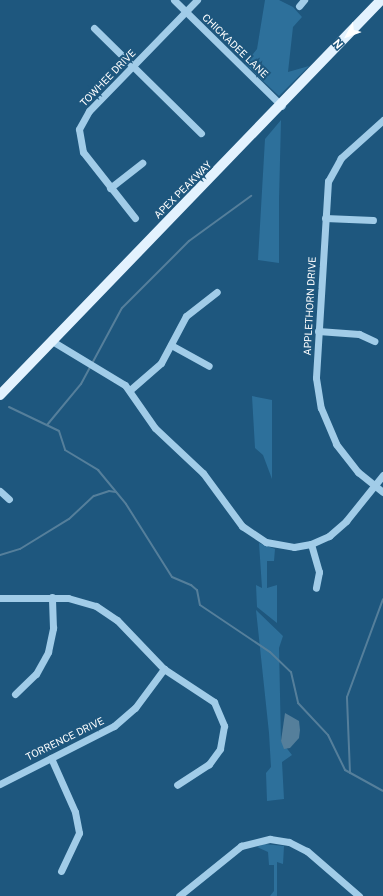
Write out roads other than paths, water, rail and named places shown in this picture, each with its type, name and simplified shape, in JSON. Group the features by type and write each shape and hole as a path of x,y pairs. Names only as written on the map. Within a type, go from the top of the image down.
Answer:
{"main road":[{"name":"APEX PEAKWAY","path":"0,395 282,106 381,0"}],"street":[{"name":"CHICKADEE LANE","path":"174,0 282,106"},
{"name":"TOWHEE DRIVE","path":"135,218 83,152 79,129 89,111 197,0"},
{"path":"299,6 304,0"},
{"path":"94,28 201,133"},
{"name":"APPLETHORN DRIVE","path":"383,120 333,168 328,182 316,378 324,418 343,454 383,492"},
{"path":"110,188 142,163"},
{"path":"325,218 373,220"},
{"path":"130,390 157,369 186,316 217,292"},
{"path":"318,332 359,334 374,341"},
{"path":"52,341 130,390 155,428 203,473 248,531 278,545 311,544 340,527 383,475"},
{"path":"171,345 209,366"},
{"path":"0,491 9,499"},
{"path":"311,544 319,572 316,588"},
{"path":"14,694 36,674 48,652 53,628 52,597"},
{"path":"0,598 52,597 79,600 109,614 164,669 209,696 220,711 224,726 222,742 214,759 177,785"},
{"name":"TORRENCE DRIVE","path":"0,784 122,720 164,669"},
{"path":"51,758 75,812 79,833 61,871"},
{"path":"179,896 241,846 270,839 289,842 307,851 359,896"}],"waterway":[{"path":"47,425 81,384 122,308 189,241 251,196"},
{"path":"9,407 59,431 65,450 98,470 126,504 172,577 191,585 197,590 200,605 270,652 291,672 298,703 328,735 345,770 383,791"},
{"path":"0,555 20,549 69,519 94,496 109,491 116,492"},
{"path":"350,773 347,697 383,599"}]}
